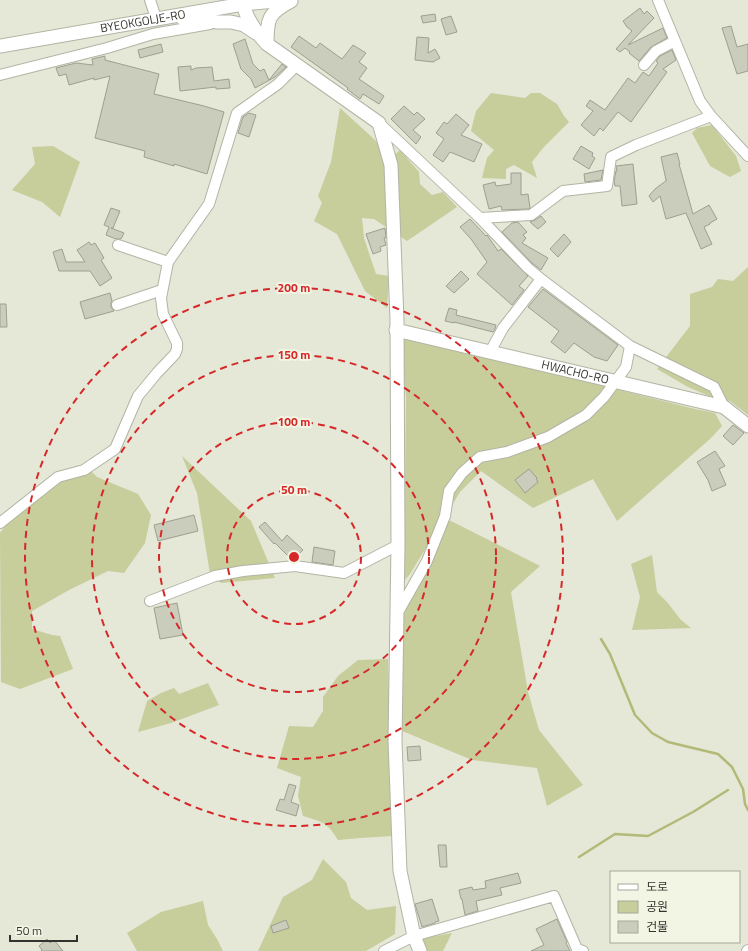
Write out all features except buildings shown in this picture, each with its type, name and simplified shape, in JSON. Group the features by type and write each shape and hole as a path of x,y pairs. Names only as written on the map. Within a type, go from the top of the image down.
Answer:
{"street":[{"path":"150,0 156,18"},
{"path":"205,10 216,0"},
{"name":"BYEOKGOLJE-RO","path":"0,46 243,2 287,0"},
{"path":"266,44 267,30 272,14 277,9 294,0"},
{"path":"658,0 700,101 711,116 748,156"},
{"path":"243,2 248,17 266,44 379,123 480,218 528,268 541,279 630,346 714,387 724,407"},
{"path":"171,16 218,22 232,22 244,25 258,34"},
{"path":"0,75 107,48 153,34 218,22"},
{"path":"644,65 656,51 675,41"},
{"path":"0,523 58,477 84,470 115,449 138,396 175,354 177,349 177,343 163,314 161,298 168,262 208,204 237,113 278,84 297,65"},
{"path":"480,218 531,215 563,191 607,186 611,157 636,145 711,116"},
{"path":"379,123 391,164 396,312 398,545 395,741 400,871 414,936 420,951"},
{"path":"118,245 168,262"},
{"path":"490,352 503,328 541,279"},
{"path":"117,305 162,290"},
{"name":"HWACHO-RO","path":"396,330 724,407 748,426"},
{"path":"396,616 427,561 445,516 450,491 462,473 480,457 507,452 548,437 586,415 604,397 626,367 630,346"},
{"path":"150,601 215,576 243,571 295,566 344,573 398,545"},
{"path":"384,951 414,936 554,896 577,949 583,951"}],"green space":[{"path":"491,93 525,98 531,93 540,93 557,104 569,122 543,148 532,162 537,178 514,165 506,169 506,179 482,178 487,158 494,150 471,131 476,111"},
{"path":"340,108 375,140 388,161 400,150 419,172 420,184 432,195 443,192 457,207 407,241 374,219 362,218 364,238 376,274 389,276 387,308 365,291 337,234 314,221 322,203 318,196 331,162"},
{"path":"712,125 736,156 741,171 730,177 710,166 692,133 697,128"},
{"path":"53,146 80,162 60,217 42,202 12,190 35,164 32,147"},
{"path":"748,267 748,415 730,401 709,396 688,387 657,369 690,326 690,294 712,287 718,279 733,281"},
{"path":"401,335 715,413 722,426 710,439 617,521 593,479 533,508 481,471 460,492 410,574 404,581 406,398"},
{"path":"182,456 251,521 275,578 221,583 210,574 197,493"},
{"path":"91,471 97,477 138,494 151,515 145,543 124,573 108,571 69,590 32,611 32,629 60,636 73,669 20,689 1,682 0,533 6,525 59,482"},
{"path":"449,520 540,566 511,592 528,692 539,730 583,785 547,806 537,768 472,760 400,730 404,614"},
{"path":"652,555 657,592 681,620 691,628 632,630 640,597 631,564"},
{"path":"388,659 392,836 338,840 327,826 303,816 298,796 301,777 277,768 289,726 313,727 323,711 323,697 338,676 358,660"},
{"path":"208,683 219,705 171,723 138,732 147,701 174,688 179,694"},
{"path":"323,859 346,882 351,898 367,910 396,906 395,934 366,951 258,951 283,897 312,880"},
{"path":"203,901 208,925 223,951 137,951 127,933 161,912"},
{"path":"452,933 443,951 424,951 419,939"}],"waterway":[{"path":"601,639 610,654 635,715 652,733 668,742 718,754 732,767 743,789 745,804 748,810"},
{"path":"579,857 615,834 648,836 693,812 728,790"}]}
